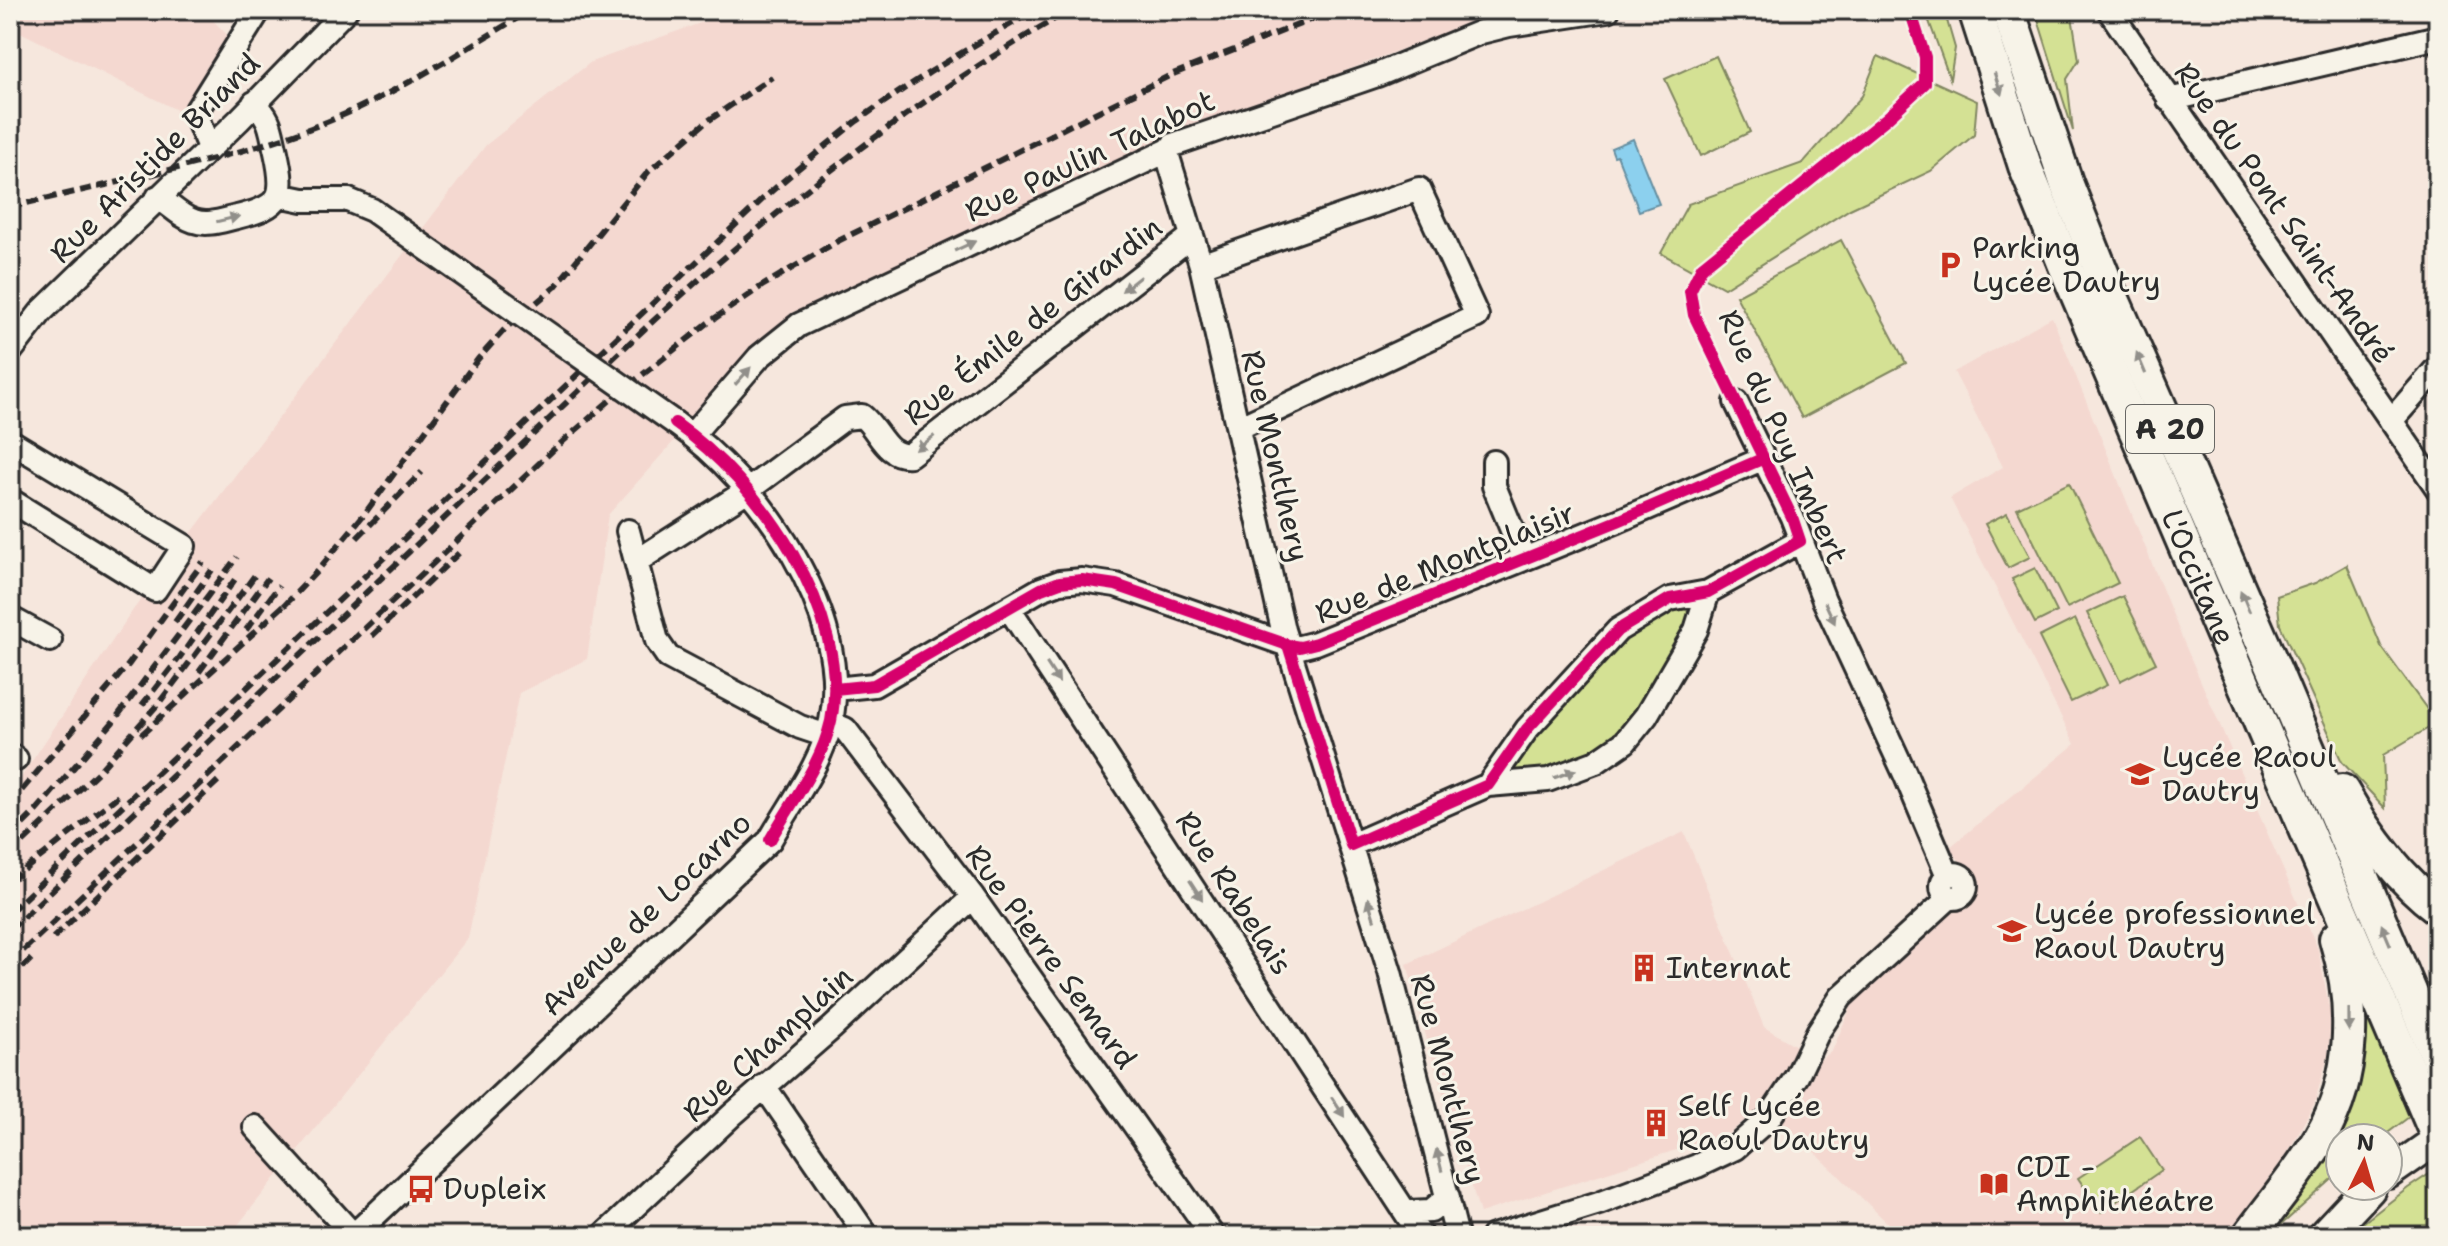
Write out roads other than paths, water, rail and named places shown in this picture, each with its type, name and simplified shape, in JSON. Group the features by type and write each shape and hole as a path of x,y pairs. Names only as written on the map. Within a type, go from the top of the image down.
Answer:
{"highway":[{"name":"L'Occitane","path":"1975,10 2025,166 2066,268 2438,1138"},
{"name":"L'Occitane","path":"2008,10 2067,185 2108,288 2276,673 2438,1058"},
{"path":"2276,673 2357,818 2410,887 2438,908"},
{"path":"2249,1236 2320,1137 2337,1097 2348,1053 2349,1002 2343,963 2286,783"},
{"path":"2324,1236 2357,1202"}],"main road":[{"path":"2404,1163 2438,1138"},
{"path":"2311,1236 2353,1202"}],"street":[{"name":"Rue Aristide Briand","path":"10,352 41,312 346,10"},
{"name":"Rue Paulin Talabot","path":"684,429 759,357 799,325 1169,150 1186,139 1377,75 1481,32 1608,10"},
{"name":"Rue du Pont Saint-André","path":"2109,10 2438,489"},
{"path":"209,148 195,113 256,15"},
{"path":"2169,100 2438,37"},
{"path":"158,197 183,216 197,222 211,223 273,205 279,195 282,177 267,116 254,103"},
{"name":"Rue Montlhery","path":"1169,150 1168,157 1201,265 1288,645 1390,972 1457,1236"},
{"path":"1201,265 1419,189 1477,316 1238,428"},
{"name":"Avenue de Locarno","path":"279,195 303,200 348,200 372,210 684,429 723,461 773,524 809,586 831,647 835,689 829,729 817,762 770,840 353,1236"},
{"name":"Rue Émile de Girardin","path":"637,561 748,490 809,443 853,416 862,416 869,421 889,449 900,456 910,455 1192,236"},
{"path":"2391,421 2438,367"},
{"name":"Rue du Puy Imbert","path":"1493,1236 1599,1203 1697,1166 1735,1148 1769,1118 1797,1076 1818,1032 1841,997 1949,887 1792,517 1736,402"},
{"path":"10,441 184,546 155,590 10,500"},
{"name":"Rue de Montplaisir","path":"835,689 874,685 1041,589 1060,582 1082,580 1116,585 1300,647 1524,559 1762,459"},
{"name":"Rue de Montplaisir","path":"1494,462 1494,486 1524,559"},
{"path":"628,531 657,641 668,657 800,727 829,729"},
{"path":"1488,785 1527,729 1618,630 1670,599 1708,592 1800,541"},
{"path":"1351,845 1488,785 1548,780 1596,762 1625,742 1646,716 1696,630 1708,592"},
{"name":"Rue Rabelais","path":"1009,608 1421,1236"},
{"path":"10,618 50,640"},
{"name":"Rue Pierre Semard","path":"829,729 845,729 973,897 1213,1236"},
{"name":"Rue Champlain","path":"603,1236 973,897"},
{"path":"764,1086 867,1236"},
{"path":"255,1127 353,1236"},
{"path":"1407,1212 1431,1211 1448,1197"}],"water":[{"path":"1633,139 1659,204 1639,211 1617,155 1614,156 1611,148"}],"railway":[{"path":"10,207 200,162 311,128 396,89 531,10"},
{"path":"10,912 766,196 857,121 945,63 1036,10"},
{"path":"10,930 675,301 836,166 950,84 1070,10"},
{"path":"10,963 552,451 708,323 836,242 1173,74 1336,10"},
{"path":"284,606 366,512 478,359 506,328 555,287 648,172 705,123 772,77"},
{"path":"357,538 422,472"},
{"path":"372,636 462,550"},
{"path":"10,837 113,722 237,557"},
{"path":"10,804 129,664 203,562"},
{"path":"175,622 212,570"},
{"path":"10,855 100,770 159,703 258,571"},
{"path":"142,705 238,575"},
{"path":"199,672 268,578"},
{"path":"246,630 279,586"},
{"path":"141,735 292,598"},
{"path":"53,938 218,781"},
{"path":"10,881 118,796"},
{"path":"10,980 32,958"}],"place":[{"name":"Parking Lycée Dautry","path":"1950,265"},
{"name":"Lycée Raoul Dautry","path":"2140,774"},
{"name":"Lycée professionnel Raoul Dautry","path":"2012,931"},
{"name":"Internat","path":"1644,968"},
{"name":"Self Lycée Raoul Dautry","path":"1656,1123"},
{"name":"CDI - Amphithéatre","path":"1994,1184"},
{"name":"Dupleix","path":"421,1189"}]}
